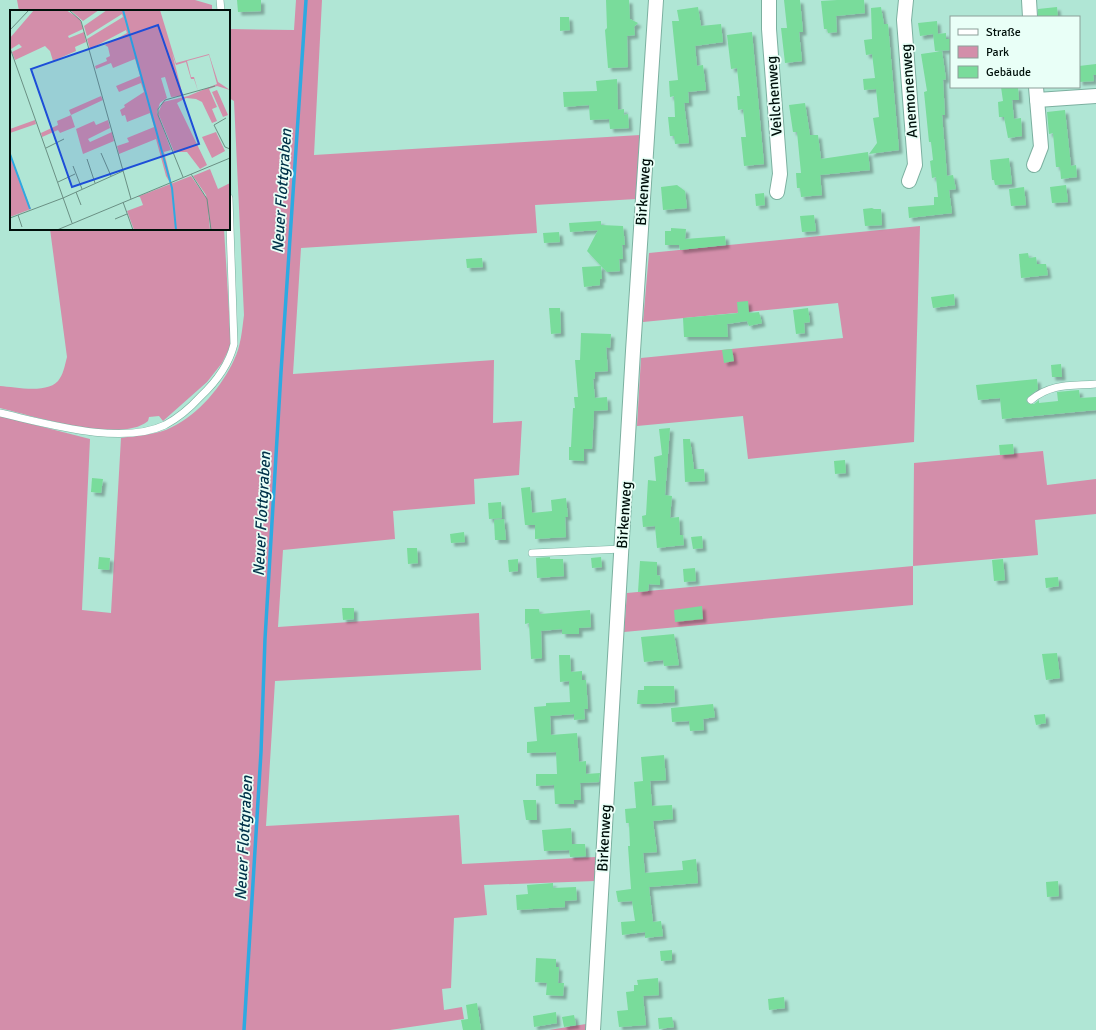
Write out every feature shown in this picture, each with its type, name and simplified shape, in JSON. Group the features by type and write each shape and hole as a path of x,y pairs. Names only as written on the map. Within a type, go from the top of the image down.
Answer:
{"street":[{"name":"Birkenweg","path":"593,1030 656,0"},
{"name":"Veilchenweg","path":"769,0 769,29 780,174 777,192"},
{"name":"Anemonenweg","path":"906,0 904,20 915,165 909,181"},
{"path":"1029,0 1030,16"},
{"path":"1034,165 1041,147 1036,94 1096,96"}],"lane":[{"path":"220,0 221,10"},
{"path":"0,413 59,426 112,434 141,432 159,427 177,418 218,378 226,366 234,344 230,227"},
{"path":"1031,400 1040,392 1053,387 1096,384"},
{"path":"532,553 622,549"}],"green space":[{"path":"17,0 195,0 212,5 212,10 19,10"},
{"path":"296,0 322,0 314,155 640,135 636,199 535,205 537,233 301,248 293,374 494,360 493,423 522,421 519,475 474,479 475,504 393,511 395,539 283,550 278,627 479,613 481,670 275,681 266,826 459,815 462,864 596,857 595,881 484,885 487,915 454,918 451,988 442,989 444,1010 462,1007 464,1019 390,1030 0,1030 0,416 90,439 82,610 111,613 121,438 160,432 172,427 191,415 209,398 223,380 236,355 241,338 244,315 234,101 230,99 230,29 294,30"},
{"path":"920,226 914,442 748,459 743,416 637,426 641,358 843,338 838,303 643,322 649,253"},
{"path":"50,230 224,230 231,345 222,363 207,382 163,421 159,416 149,417 148,421 135,427 118,430 98,429 54,422 0,408 0,386 33,389 49,387 60,378 67,357"},
{"path":"1043,451 1047,485 1096,479 1096,514 1035,520 1038,555 913,566 914,463"},
{"path":"913,566 913,605 624,632 627,593"},
{"path":"586,1024 586,1030 549,1030"}],"building":[{"path":"237,0 261,0 261,11 238,12"},
{"path":"606,0 629,0 630,19 638,23 634,27 635,35 627,36 628,67 608,68 605,30 607,28"},
{"path":"784,0 800,0 803,32 799,32 802,61 785,63 781,28 787,28"},
{"path":"864,0 865,13 836,16 837,32 828,33 827,29 824,29 821,1"},
{"path":"698,7 701,26 721,24 723,42 695,46 697,66 703,65 706,90 688,92 689,103 684,103 689,143 675,144 674,136 670,136 668,117 675,117 674,96 670,97 669,81 678,80 672,21 679,21 677,10"},
{"path":"881,7 884,24 888,24 899,150 869,154 877,143 873,118 879,117 876,89 864,90 863,79 875,78 872,54 866,55 864,40 872,39 871,8"},
{"path":"1057,7 1058,16 1038,16 1038,9"},
{"path":"560,17 569,17 570,30 560,31"},
{"path":"937,21 938,34 946,33 946,39 950,39 950,50 935,51 933,34 920,36 918,23"},
{"path":"752,32 764,164 744,166 741,137 746,137 743,109 738,110 737,96 740,96 737,68 731,69 727,35"},
{"path":"942,51 946,79 943,80 945,115 942,115 947,176 953,175 956,189 949,190 952,213 909,218 908,207 934,205 934,197 938,197 936,177 932,178 930,161 933,160 931,142 929,142 924,92 927,91 921,54"},
{"path":"1096,64 1096,75 1093,75 1094,81 1080,82 1080,66"},
{"path":"617,79 618,110 624,109 624,115 628,114 629,128 610,129 609,119 590,120 589,105 564,107 563,92 597,91 596,81"},
{"path":"1001,88 1018,88 1019,100 1012,100 1014,119 1021,118 1022,136 1008,138 1004,117 999,117 998,102 1003,101"},
{"path":"805,103 810,135 818,135 821,159 868,152 870,170 820,175 822,195 801,197 800,188 797,188 796,173 801,173 797,132 793,132 789,105"},
{"path":"1065,110 1071,166 1076,165 1077,177 1061,179 1060,167 1056,167 1053,133 1049,134 1047,112"},
{"path":"1009,158 1012,184 995,185 994,180 992,180 990,160"},
{"path":"677,185 685,191 687,208 663,210 661,187"},
{"path":"1066,185 1068,202 1052,203 1050,187"},
{"path":"1024,187 1026,205 1011,206 1009,189"},
{"path":"764,193 765,205 756,206 755,194"},
{"path":"863,209 881,209 882,225 865,226"},
{"path":"814,215 816,231 802,232 800,216"},
{"path":"601,221 601,225 623,226 625,245 622,245 623,259 619,259 620,271 607,272 587,251 598,230 570,232 569,223"},
{"path":"671,228 686,229 685,239 725,236 726,245 680,250 679,245 665,245 665,231 671,231"},
{"path":"559,232 560,242 544,243 543,233"},
{"path":"1028,253 1029,258 1036,257 1037,264 1046,264 1048,275 1021,278 1019,254"},
{"path":"482,258 483,267 467,268 466,259"},
{"path":"601,266 602,279 600,279 600,285 584,287 582,267"},
{"path":"954,294 955,305 933,308 931,297"},
{"path":"748,301 749,313 759,312 762,323 749,326 747,321 727,324 728,337 684,337 683,318 738,313 737,302"},
{"path":"549,308 560,308 561,333 551,334"},
{"path":"808,308 810,322 804,323 805,333 796,334 793,310"},
{"path":"581,333 611,334 610,348 606,347 608,371 595,372 595,378 593,379 595,398 607,397 608,410 594,411 592,449 584,449 584,461 569,460 573,408 575,408 574,397 578,397 575,360 580,360"},
{"path":"732,349 734,361 724,363 722,350"},
{"path":"1061,364 1062,377 1052,377 1051,365"},
{"path":"1037,379 1038,389 1027,398 1026,401 1029,404 1034,404 1039,400 1039,403 1058,401 1057,392 1079,390 1080,398 1096,397 1096,410 1002,419 1000,398 978,400 976,385"},
{"path":"670,428 665,495 672,496 670,518 679,517 680,535 683,535 684,545 657,548 655,526 643,527 642,516 646,515 648,480 656,481 654,457 662,455 659,429"},
{"path":"683,439 690,439 694,469 704,469 705,481 685,482"},
{"path":"1013,444 1014,454 1000,455 999,445"},
{"path":"845,460 846,473 835,474 834,461"},
{"path":"92,478 103,479 101,493 91,492"},
{"path":"530,487 532,513 552,511 551,500 566,498 568,517 565,517 566,537 535,539 535,525 525,525 521,488"},
{"path":"501,502 502,518 489,519 488,503"},
{"path":"504,519 506,540 495,540 494,520"},
{"path":"464,532 465,542 451,543 450,534"},
{"path":"702,536 703,548 693,549 691,537"},
{"path":"407,548 417,548 418,563 408,564"},
{"path":"99,557 110,558 109,570 98,569"},
{"path":"550,557 550,559 563,559 564,576 537,578 536,558"},
{"path":"601,557 602,567 592,568 591,558"},
{"path":"518,559 518,571 509,572 508,560"},
{"path":"1003,559 1005,580 994,581 992,560"},
{"path":"640,561 657,562 657,575 660,576 660,585 649,584 648,591 638,592"},
{"path":"695,568 696,581 684,582 683,569"},
{"path":"1058,577 1059,586 1046,588 1045,578"},
{"path":"702,606 703,619 675,622 674,610"},
{"path":"342,608 354,608 354,619 343,620"},
{"path":"525,609 539,609 540,614 590,610 591,627 579,628 579,634 562,634 562,629 541,631 542,658 531,659 529,623 525,624"},
{"path":"674,634 679,665 664,666 663,660 644,662 641,637"},
{"path":"1057,653 1060,678 1046,680 1042,654"},
{"path":"559,655 570,655 571,672 582,671 582,680 586,680 588,709 584,709 585,719 574,720 574,714 550,716 551,735 577,733 579,762 586,761 586,774 600,773 599,782 580,783 581,800 574,800 574,804 555,804 554,785 536,786 536,774 557,774 556,752 527,753 527,742 537,741 534,707 546,706 546,703 570,702 569,681 560,682"},
{"path":"644,686 674,686 675,702 637,704 638,690 644,690"},
{"path":"713,704 715,717 703,719 704,730 690,731 689,721 672,722 671,708"},
{"path":"1045,714 1046,723 1036,725 1034,715"},
{"path":"664,755 666,780 650,781 652,806 672,805 673,819 653,821 657,852 643,853 645,873 683,870 682,861 696,859 698,883 649,887 653,922 661,921 663,936 645,938 645,932 622,935 621,922 635,921 632,901 618,902 616,891 631,889 628,846 630,846 629,823 626,823 625,809 636,808 634,782 643,781 641,757"},
{"path":"523,800 536,800 537,820 526,820"},
{"path":"571,828 572,844 585,844 586,856 570,857 569,850 544,851 542,830"},
{"path":"1058,881 1059,896 1047,897 1046,882"},
{"path":"553,883 553,888 576,887 577,900 565,901 565,907 517,910 516,895 528,894 527,885"},
{"path":"672,950 672,960 661,961 660,951"},
{"path":"536,958 556,959 556,967 559,967 558,983 564,983 563,996 546,995 547,983 535,982"},
{"path":"658,978 659,995 643,996 646,1025 619,1027 617,1011 628,1010 626,992 634,991 634,985 638,985 637,980"},
{"path":"784,997 785,1008 769,1010 768,999"},
{"path":"477,1003 481,1030 463,1030 461,1020 468,1019 466,1005"},
{"path":"556,1012 557,1023 534,1027 533,1016"},
{"path":"574,1015 576,1025 564,1027 562,1017"},
{"path":"672,1017 674,1027 659,1029 658,1018"}],"waterway":[{"name":"Neuer Flottgraben","path":"244,1030 261,752 265,639 281,372 306,0"}]}
